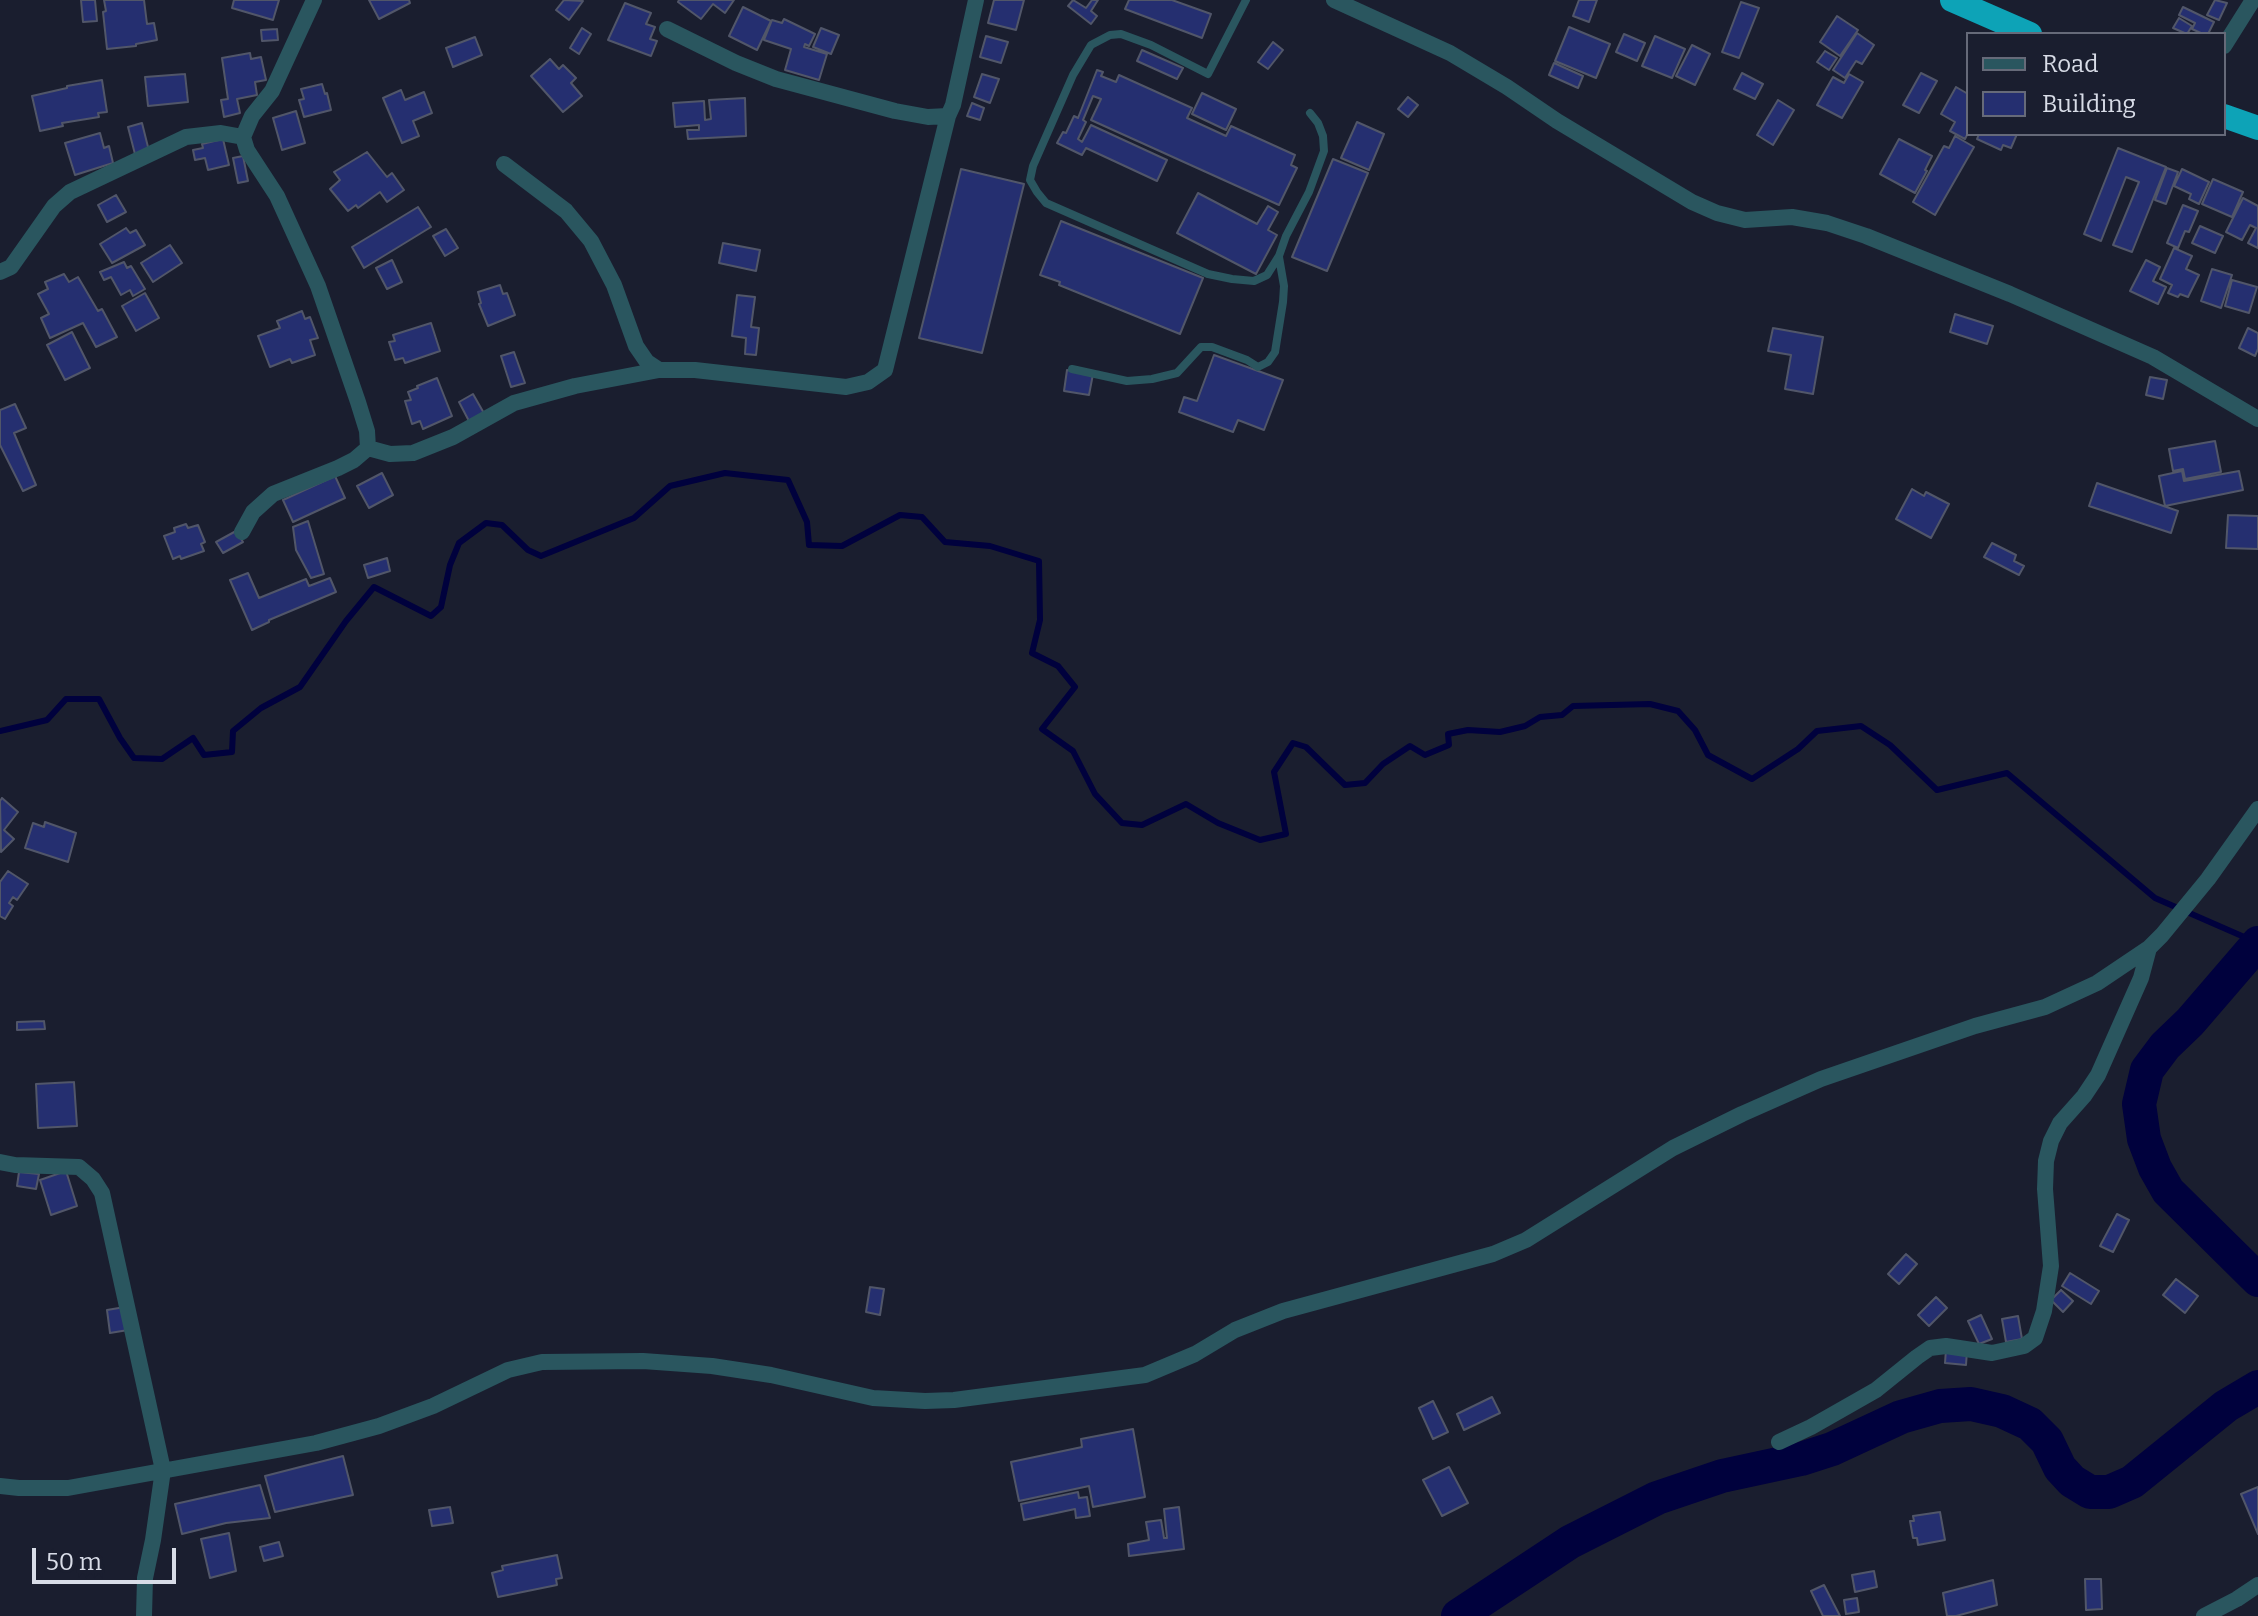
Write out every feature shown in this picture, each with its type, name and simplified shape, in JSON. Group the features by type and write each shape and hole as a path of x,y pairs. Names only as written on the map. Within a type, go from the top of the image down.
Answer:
{"highway":[{"path":"1952,0 2025,32"},
{"path":"2226,117 2258,128"}],"street":[{"path":"314,0 272,91 252,116 243,137 247,150 277,196 318,286 367,431 368,448"},
{"path":"368,448 390,454 413,453 453,437 514,403 575,386 659,370 695,370 846,387 868,382 885,370 953,105 976,0"},
{"path":"1334,0 1450,53 1692,202 1745,220 1792,217 1827,223 1866,236 2010,294 2153,357 2258,419"},
{"path":"2226,43 2253,0"},
{"path":"667,29 776,79 895,111 928,117 948,116"},
{"path":"4,267 54,206 70,192 186,137 221,133 243,137"},
{"path":"504,164 566,211 591,241 614,285 636,346 647,362 659,370"},
{"path":"242,532 253,512 273,494 338,468 368,448"},
{"path":"0,1486 68,1488 255,1455 379,1426 433,1406 508,1370 542,1362 643,1361 712,1366 771,1375 873,1398 925,1401 954,1400 1145,1375 1195,1354 1235,1330 1283,1311 1493,1254 1526,1240 1673,1148 1742,1114 1821,1079 1975,1026 2045,1007 2097,983 2149,948 2162,935 2208,879 2258,809"},
{"path":"1779,1442 1876,1390 1930,1348 1946,1346 1992,1353 2024,1346 2035,1338 2044,1311 2051,1266 2045,1189 2046,1161 2051,1141 2060,1123 2098,1075 2141,978 2149,948"},
{"path":"0,1162 79,1167 93,1179 102,1193 163,1470 145,1578 144,1616"},
{"path":"2204,1616 2258,1585"}],"lane":[{"path":"1246,0 1208,74 1151,45 1121,34 1110,35 1091,45 1073,75 1033,166 1030,180 1046,203 1208,274 1254,281 1267,275 1279,256 1324,151 1323,136 1310,113"},
{"path":"1072,369 1127,381 1152,379 1177,373 1201,347 1212,347 1258,367 1268,362 1275,352 1283,302 1279,256"}],"building":[{"path":"81,0 95,0 97,21 83,22"},
{"path":"104,0 144,0 147,24 154,23 157,40 107,49"},
{"path":"234,0 279,0 273,20 232,8"},
{"path":"369,0 409,0 410,3 379,19"},
{"path":"564,0 583,1 569,20 556,10"},
{"path":"679,0 734,0 725,13 713,4 701,19"},
{"path":"994,0 1024,0 1016,30 988,23"},
{"path":"1073,0 1086,8 1092,0 1098,0 1091,11 1097,16 1091,24 1068,6"},
{"path":"1129,0 1172,0 1211,14 1202,38 1125,9"},
{"path":"1579,0 1597,0 1589,22 1573,16"},
{"path":"2215,0 2227,3 2219,20 2207,15"},
{"path":"1741,2 1759,8 1739,58 1722,52"},
{"path":"625,3 651,13 646,24 655,27 650,39 657,41 651,56 608,40"},
{"path":"743,7 771,21 757,50 729,36"},
{"path":"2183,7 2214,22 2209,32 2199,32 2192,29 2195,23 2179,15"},
{"path":"1837,16 1858,30 1840,56 1820,42"},
{"path":"2179,18 2192,26 2188,32 2173,28"},
{"path":"784,19 815,34 809,46 805,44 804,47 827,54 819,80 785,70 791,49 764,40 772,20 782,23"},
{"path":"1569,27 1610,44 1596,78 1555,61"},
{"path":"582,28 591,34 579,54 570,48"},
{"path":"821,28 839,35 831,54 813,47"},
{"path":"277,29 278,40 262,41 261,30"},
{"path":"1857,33 1874,45 1862,64 1856,61 1845,78 1833,70"},
{"path":"1624,34 1645,43 1637,61 1616,52"},
{"path":"986,36 1008,42 1001,63 980,57"},
{"path":"1655,36 1685,49 1672,78 1642,66"},
{"path":"475,37 482,55 453,67 446,48"},
{"path":"1273,42 1283,50 1268,69 1258,62"},
{"path":"1692,45 1710,54 1695,85 1676,76"},
{"path":"1142,50 1183,68 1177,79 1137,61"},
{"path":"1825,51 1837,58 1829,70 1817,62"},
{"path":"250,53 251,59 261,57 266,80 255,82 257,95 237,99 240,113 224,117 221,100 228,99 222,58"},
{"path":"550,59 559,69 563,65 576,78 571,83 582,96 563,112 531,76"},
{"path":"1554,63 1583,76 1578,88 1549,75"},
{"path":"1097,70 1103,72 1101,76 1116,82 1119,75 1192,108 1187,118 1226,136 1231,126 1295,155 1291,165 1297,168 1279,205 1091,120 1101,99 1093,96 1078,139 1082,142 1091,125 1167,160 1157,181 1086,148 1082,155 1057,143 1074,116 1078,118"},
{"path":"1742,73 1763,84 1755,99 1734,89"},
{"path":"1921,73 1937,81 1919,113 1903,105"},
{"path":"185,74 188,102 148,106 145,77"},
{"path":"982,74 999,79 990,103 974,97"},
{"path":"1849,74 1863,82 1842,118 1817,105 1833,77 1844,83"},
{"path":"102,80 107,112 98,113 99,117 62,123 63,126 40,131 32,96"},
{"path":"322,84 331,110 304,117 299,100 304,99 301,89"},
{"path":"1956,87 1966,93 1965,139 1950,131 1955,122 1941,114"},
{"path":"401,90 405,100 424,92 432,113 413,121 419,136 402,143 383,98"},
{"path":"1202,93 1236,109 1226,130 1192,114"},
{"path":"1408,97 1418,105 1408,117 1398,109"},
{"path":"745,98 746,136 688,139 687,130 699,130 699,125 675,127 673,103 704,101 705,120 711,119 709,100"},
{"path":"1778,100 1794,110 1773,145 1757,135"},
{"path":"972,103 984,108 980,120 967,116"},
{"path":"296,111 305,143 282,150 273,118"},
{"path":"1357,122 1384,134 1369,170 1341,158"},
{"path":"142,123 151,159 137,162 128,127"},
{"path":"100,133 104,148 109,146 113,163 75,175 65,143"},
{"path":"1955,136 1974,147 1935,215 1913,202 1944,146 1949,148"},
{"path":"1978,136 2016,136 2011,148 2003,145 2001,150 1977,139"},
{"path":"223,139 229,165 208,170 205,158 195,160 193,150 203,148 202,144"},
{"path":"1899,139 1932,156 1915,193 1880,174"},
{"path":"2118,148 2166,167 2132,252 2113,245 2139,182 2126,177 2101,241 2084,234"},
{"path":"367,152 387,177 392,173 404,190 387,202 380,192 358,208 356,205 348,211 330,189 340,180 334,172"},
{"path":"243,156 248,181 238,183 233,158"},
{"path":"1333,159 1368,173 1327,271 1292,257"},
{"path":"2167,168 2178,172 2166,204 2155,200"},
{"path":"961,169 1024,184 982,353 919,338"},
{"path":"2182,169 2209,182 2199,204 2189,199 2191,194 2174,186"},
{"path":"2213,179 2243,192 2232,217 2202,204"},
{"path":"1198,193 1257,224 1268,206 1278,212 1268,230 1277,235 1256,274 1177,233"},
{"path":"116,195 126,212 107,222 98,205"},
{"path":"2243,198 2258,206 2258,248 2248,243 2256,228 2250,225 2242,240 2226,232"},
{"path":"2183,205 2198,211 2178,248 2167,243"},
{"path":"418,207 431,227 364,268 352,247"},
{"path":"1061,221 1203,278 1180,334 1040,275"},
{"path":"2200,226 2223,236 2215,253 2192,243"},
{"path":"126,228 130,233 136,230 145,245 112,263 100,244"},
{"path":"446,229 458,248 445,256 433,236"},
{"path":"723,243 760,250 756,271 719,263"},
{"path":"170,245 182,263 153,282 141,263"},
{"path":"2174,248 2192,256 2186,269 2199,275 2188,297 2168,293 2172,285 2160,279"},
{"path":"392,260 402,282 387,289 376,268"},
{"path":"2146,260 2160,267 2153,281 2166,287 2158,304 2130,291"},
{"path":"124,262 127,268 131,266 145,289 133,296 130,290 121,295 111,277 104,280 100,272"},
{"path":"2212,269 2232,275 2221,308 2201,301"},
{"path":"64,274 69,282 78,277 98,311 102,309 117,337 96,347 83,323 50,338 41,318 49,314 38,294 48,289 45,282"},
{"path":"2232,280 2257,287 2249,313 2225,306"},
{"path":"500,285 503,294 507,293 515,315 488,326 479,304 478,292"},
{"path":"145,293 159,318 136,331 122,306"},
{"path":"737,295 755,297 751,327 759,328 756,355 745,354 746,338 732,336"},
{"path":"302,311 305,319 310,317 318,338 310,340 315,355 292,363 290,359 270,367 258,336 280,328 277,321"},
{"path":"1955,314 1993,326 1987,344 1950,332"},
{"path":"431,323 440,351 405,363 403,358 395,360 389,342 395,341 393,335"},
{"path":"1773,328 1823,337 1813,394 1785,389 1791,355 1768,351"},
{"path":"2248,328 2258,333 2255,356 2239,348"},
{"path":"72,332 90,368 65,380 47,345"},
{"path":"514,352 525,383 511,387 501,356"},
{"path":"1214,355 1283,380 1264,430 1238,420 1233,432 1179,412 1184,397 1197,401"},
{"path":"1067,370 1093,374 1089,395 1064,391"},
{"path":"2150,377 2167,380 2163,399 2146,395"},
{"path":"437,378 452,416 423,429 420,421 412,424 405,401 411,400 408,392"},
{"path":"473,394 485,415 470,423 459,402"},
{"path":"15,404 26,428 14,433 36,485 23,491 0,445 0,410"},
{"path":"2215,441 2221,472 2185,479 2183,469 2173,471 2169,449"},
{"path":"2182,471 2184,481 2239,471 2243,490 2165,506 2159,476"},
{"path":"382,473 393,495 369,508 357,486"},
{"path":"335,476 345,498 293,522 283,500"},
{"path":"2097,483 2178,511 2171,533 2089,506"},
{"path":"1912,489 1924,496 1926,492 1949,504 1931,538 1896,519"},
{"path":"2228,515 2258,516 2258,549 2226,548"},
{"path":"308,521 324,574 311,578 296,550 293,527"},
{"path":"186,524 188,528 198,525 205,542 201,544 204,551 173,559 164,536"},
{"path":"236,531 243,542 223,553 216,542"},
{"path":"1992,543 2016,555 2014,561 2024,566 2019,575 1984,557"},
{"path":"387,558 390,571 368,578 364,565"},
{"path":"248,573 259,598 306,579 309,586 330,578 336,592 252,630 230,580"},
{"path":"2,798 18,812 4,830 14,839 1,852 0,801"},
{"path":"45,822 76,833 68,862 25,848 33,823 44,827"},
{"path":"8,871 28,884 17,900 13,897 9,903 13,906 5,919 0,916 0,882"},
{"path":"44,1021 45,1029 17,1030 17,1022"},
{"path":"74,1082 77,1126 38,1128 36,1084"},
{"path":"66,1171 77,1206 51,1215 40,1180"},
{"path":"19,1172 39,1174 36,1189 17,1186"},
{"path":"2117,1214 2129,1220 2113,1252 2100,1246"},
{"path":"1906,1254 1917,1264 1899,1284 1888,1274"},
{"path":"2070,1273 2099,1291 2091,1304 2062,1286"},
{"path":"2176,1279 2198,1296 2185,1313 2163,1295"},
{"path":"870,1287 884,1289 880,1315 866,1312"},
{"path":"2061,1290 2073,1301 2063,1312 2051,1300"},
{"path":"1936,1297 1947,1308 1929,1326 1918,1315"},
{"path":"125,1307 128,1330 110,1333 107,1310"},
{"path":"1981,1315 1992,1339 1979,1344 1968,1321"},
{"path":"2018,1316 2022,1339 2006,1342 2002,1319"},
{"path":"1946,1349 1967,1351 1966,1365 1945,1363"},
{"path":"1492,1397 1500,1413 1464,1430 1457,1414"},
{"path":"1433,1401 1448,1432 1433,1439 1419,1408"},
{"path":"1133,1429 1145,1497 1093,1507 1089,1486 1019,1501 1011,1462 1082,1447 1081,1439"},
{"path":"343,1456 353,1495 275,1512 265,1476"},
{"path":"1449,1467 1468,1503 1442,1516 1423,1480"},
{"path":"260,1485 270,1518 226,1523 182,1534 175,1504"},
{"path":"2258,1487 2258,1534 2241,1494"},
{"path":"1078,1492 1079,1498 1087,1497 1090,1516 1076,1518 1075,1509 1024,1520 1021,1504"},
{"path":"450,1507 453,1523 432,1526 429,1510"},
{"path":"1179,1507 1184,1549 1129,1556 1128,1544 1149,1540 1146,1522 1161,1520 1164,1538 1167,1538 1164,1509"},
{"path":"1940,1512 1945,1540 1918,1545 1917,1538 1913,1538 1910,1521 1914,1521 1913,1516"},
{"path":"229,1533 236,1571 210,1578 201,1539"},
{"path":"279,1542 283,1556 264,1561 260,1547"},
{"path":"557,1555 562,1578 556,1579 557,1585 498,1597 492,1573 503,1570 502,1566"},
{"path":"1874,1571 1877,1587 1855,1592 1852,1575"},
{"path":"2085,1579 2101,1579 2102,1609 2086,1610"},
{"path":"1993,1580 1997,1605 1947,1616 1943,1593"},
{"path":"1824,1585 1840,1616 1823,1616 1811,1591"},
{"path":"1857,1598 1859,1612 1846,1614 1844,1600"}],"waterway":[{"path":"0,731 47,720 66,699 99,699 134,758 162,759 193,738 204,755 232,752 233,731 261,708 300,687 374,587 431,616 441,607 450,565 459,543 486,523 502,525 528,550 541,556 634,518 670,486 725,473 788,480 807,522 809,545 842,546 900,515 922,517 945,542 990,546 1039,561 1040,620 1032,653 1058,666 1075,687 1042,729 1073,751 1095,794 1122,823 1142,825 1186,804 1218,823 1260,840 1286,834 1274,772 1293,743 1306,747 1345,785 1365,783 1383,764 1410,746 1425,755 1449,745 1448,734 1468,730 1500,732 1525,726 1540,717 1562,715 1573,706 1650,704 1678,711 1695,730 1708,755 1752,779 1798,749 1817,731 1861,726 1890,745 1937,790 2007,773 2155,898 2258,943"},
{"path":"2258,943 2147,1070 2139,1104 2144,1139 2168,1191 2258,1280"},
{"path":"1458,1616 1570,1542 1657,1498 1722,1476 1832,1449 1901,1417 1940,1406 1971,1404 2002,1411 2030,1424 2047,1441 2060,1468 2072,1481 2090,1492 2109,1492 2132,1482 2226,1406 2258,1387"}]}
